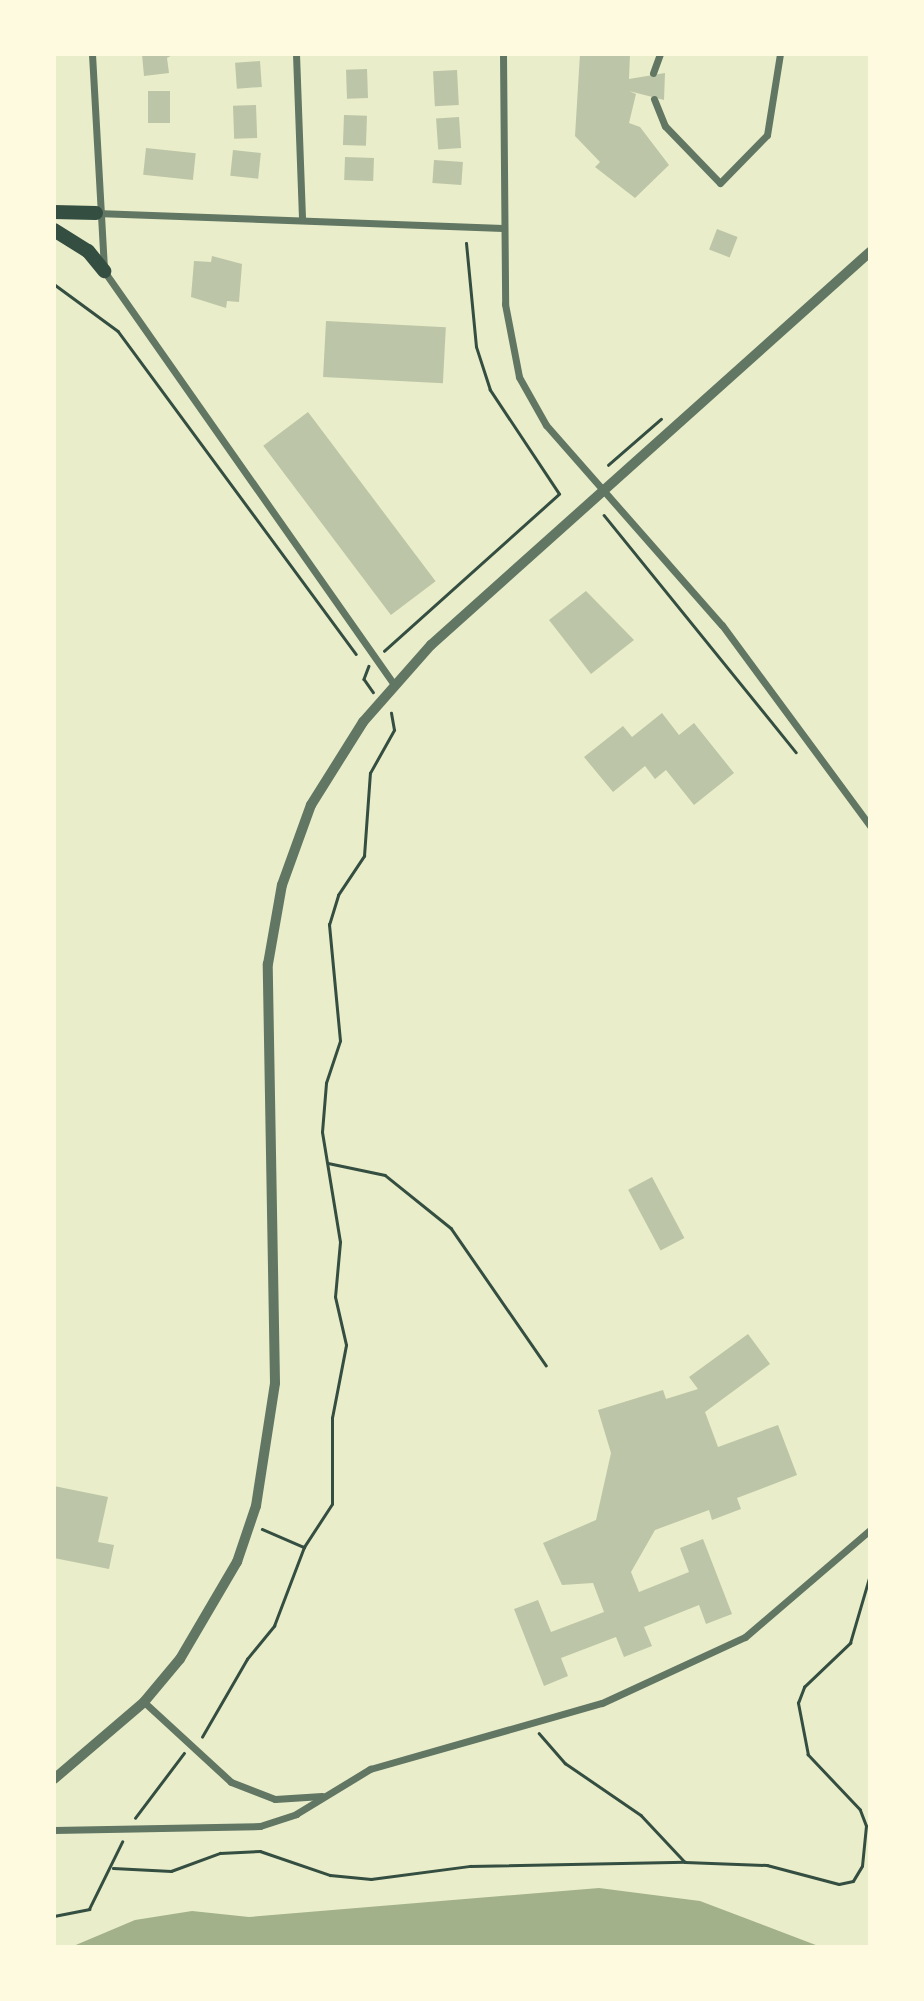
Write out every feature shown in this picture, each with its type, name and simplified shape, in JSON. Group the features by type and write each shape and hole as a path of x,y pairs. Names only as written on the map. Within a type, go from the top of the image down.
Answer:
{"highway":[{"path":"54,212 96,213"},
{"path":"54,230 88,251 104,271"}],"street":[{"path":"92,54 96,213 104,271 395,686"},
{"path":"296,54 302,220"},
{"path":"503,54 503,228 507,330 519,377 546,425 722,625 870,826"},
{"path":"653,73 660,54"},
{"path":"654,99 665,126 720,183 767,135 780,54"},
{"path":"96,213 503,228"},
{"path":"54,1779 144,1702 180,1658 237,1562 251,1525 275,1383 266,994 271,932 311,804 380,701 431,645 870,253"},
{"path":"54,1829 260,1826 401,1758 531,1724 717,1655 764,1623 835,1554 869,1531"},
{"path":"144,1702 191,1747 251,1792 301,1800 329,1794"}],"path":[{"path":"54,1916 89,1909 113,1868 127,1830 162,1776 191,1747 274,1626 304,1547 332,1504 332,1418 346,1358 335,1297 340,1242 326,1163 323,1100 340,1041 329,925 338,895 364,856 370,773 394,730 380,701 364,679 366,668 559,494 490,390 476,347 466,243"},
{"path":"54,284 118,331 366,668"},
{"path":"604,515 796,752"},
{"path":"326,1163 385,1175 451,1228 546,1365"},
{"path":"251,1525 304,1547"},
{"path":"113,1868 171,1871 219,1853 260,1851 330,1875 371,1879 470,1866 685,1862 776,1866 839,1884 858,1877 863,1817 808,1755 798,1703 804,1687 844,1651 857,1627 869,1578 869,1531"},
{"path":"531,1724 565,1763 641,1815 685,1862"}],"shaded area":[{"path":"599,1888 700,1901 821,1947 71,1947 135,1920 192,1911 249,1917"}],"building":[{"path":"142,54 174,54 167,58 169,73 144,76"},
{"path":"580,54 630,54 629,79 665,73 664,100 629,91 636,94 629,123 640,127 669,165 635,198 595,167 600,162 575,136"},
{"path":"260,61 262,87 237,89 235,63"},
{"path":"367,69 368,98 347,99 346,70"},
{"path":"457,70 459,105 435,106 433,71"},
{"path":"148,91 170,91 170,123 148,123"},
{"path":"256,105 257,138 234,139 233,106"},
{"path":"344,115 367,116 366,146 343,145"},
{"path":"459,117 461,148 438,150 436,119"},
{"path":"146,148 196,153 193,180 143,175"},
{"path":"233,150 261,153 258,179 230,176"},
{"path":"345,157 374,158 373,181 344,180"},
{"path":"434,160 463,162 461,185 432,183"},
{"path":"717,229 738,237 730,257 709,250"},
{"path":"212,256 242,264 239,302 227,301 226,308 191,297 194,261 211,262"},
{"path":"326,321 446,327 443,383 323,377"},
{"path":"308,412 436,581 391,615 263,446"},
{"path":"586,591 634,640 591,674 549,620"},
{"path":"662,713 679,735 694,723 734,773 694,805 666,770 655,779 645,766 613,792 584,757 623,726 632,737"},
{"path":"652,1177 684,1238 661,1251 628,1190"},
{"path":"748,1334 770,1364 705,1412 718,1447 778,1425 797,1475 737,1498 741,1509 712,1520 709,1510 655,1530 631,1572 639,1592 689,1572 680,1548 703,1539 732,1614 706,1624 699,1605 644,1627 652,1646 624,1657 616,1637 561,1658 568,1676 544,1686 514,1609 538,1600 551,1632 604,1612 593,1583 562,1585 543,1543 596,1520 611,1453 598,1410 663,1390 666,1399 698,1389 689,1377"},
{"path":"54,1486 108,1497 98,1542 114,1545 109,1569 54,1558"}]}
